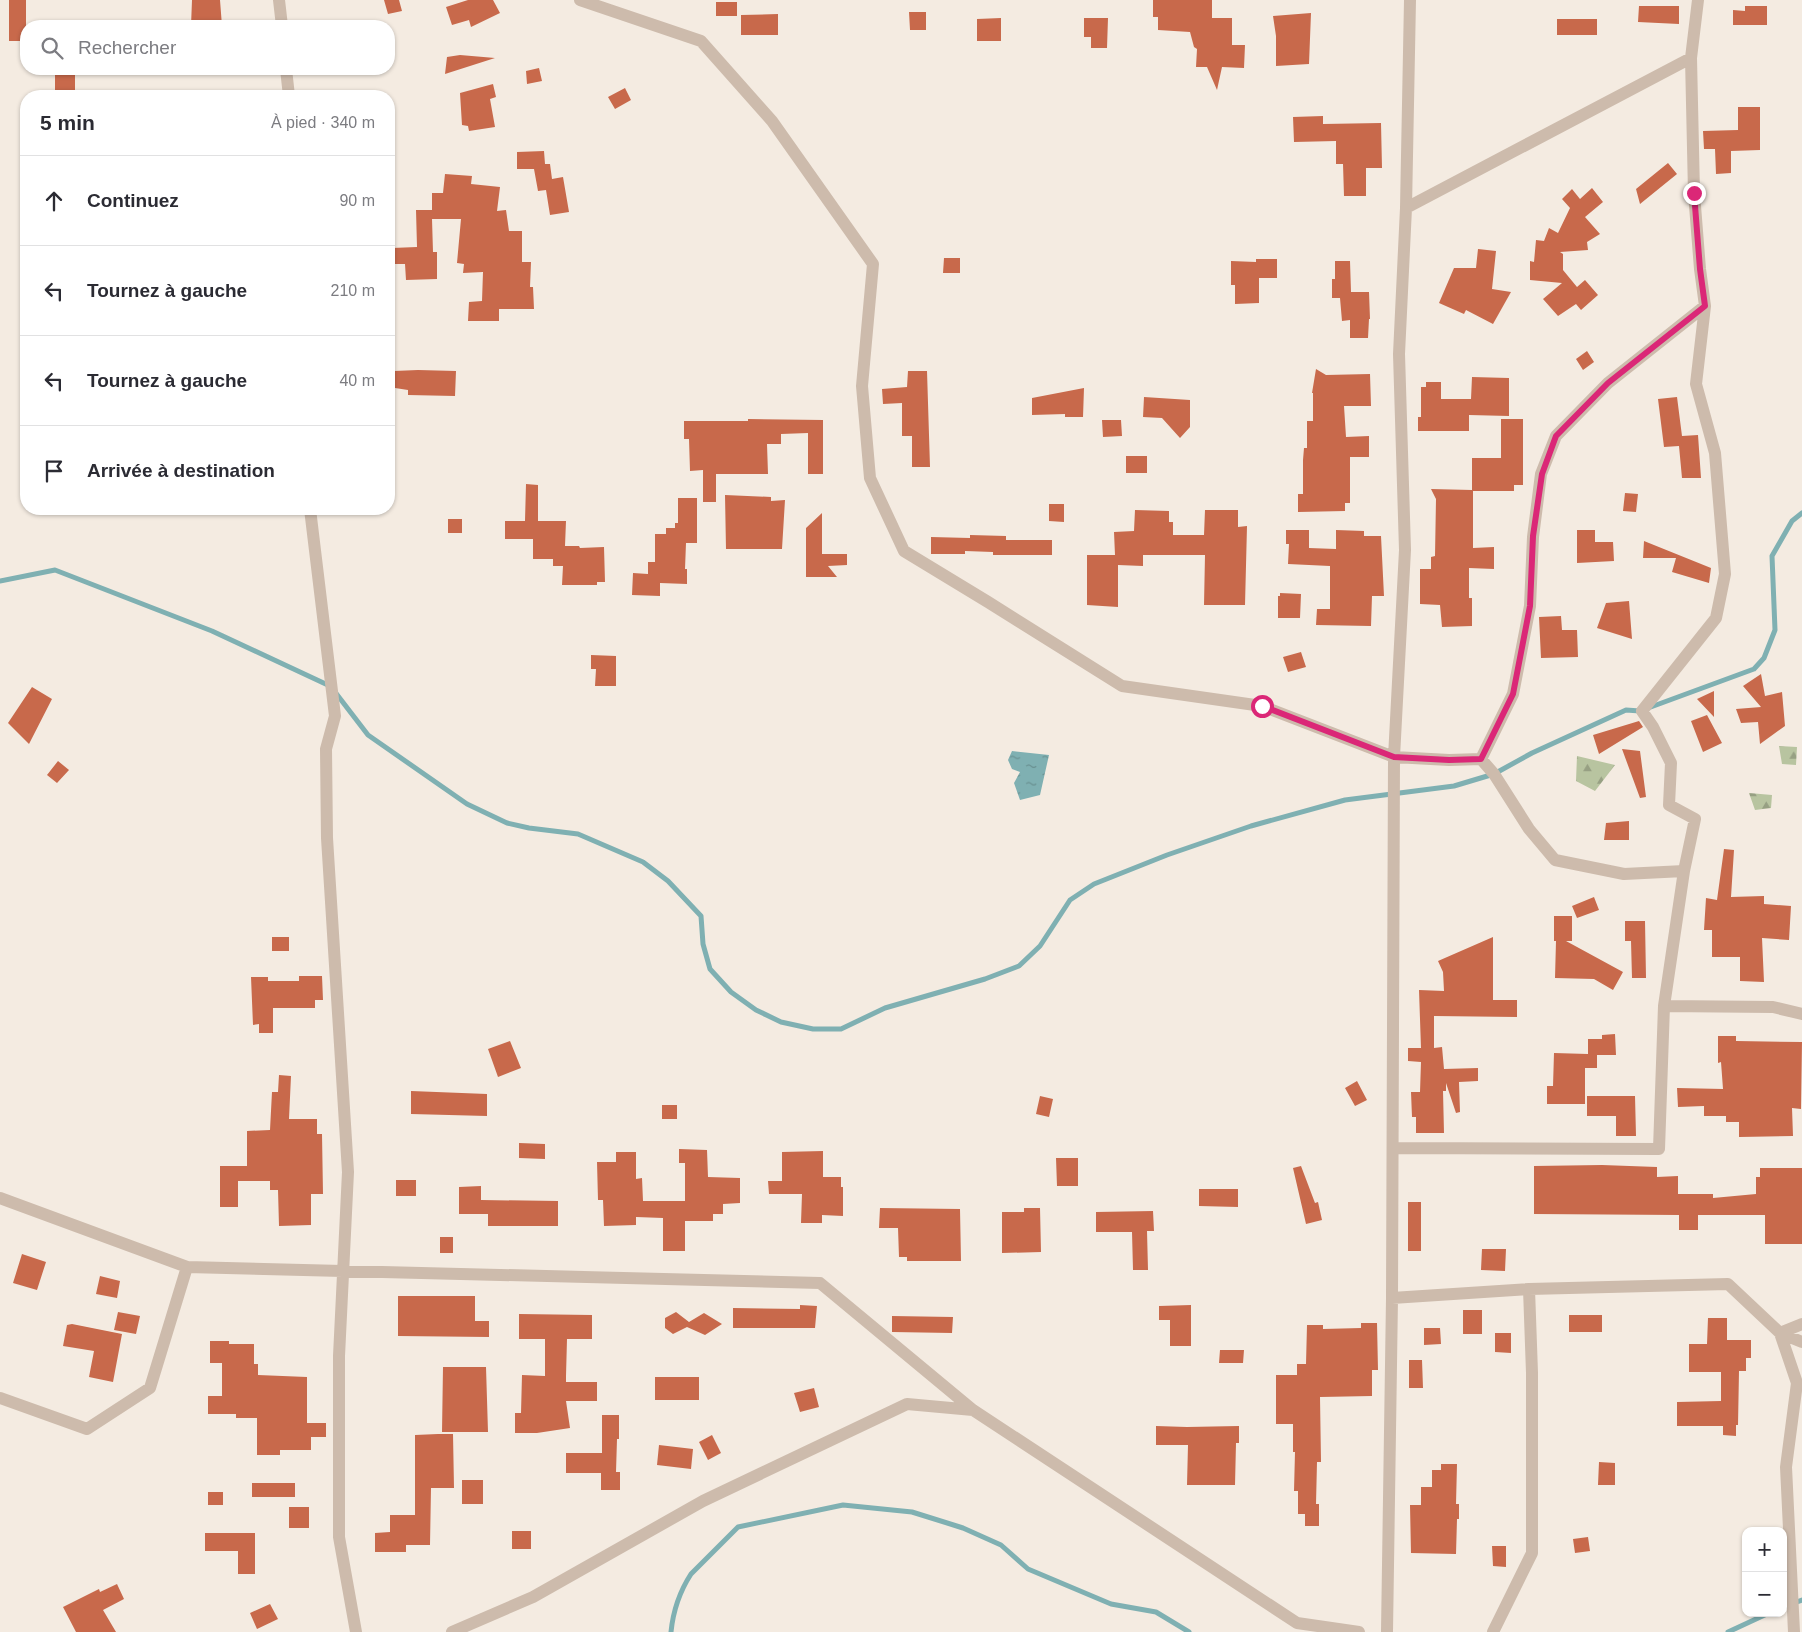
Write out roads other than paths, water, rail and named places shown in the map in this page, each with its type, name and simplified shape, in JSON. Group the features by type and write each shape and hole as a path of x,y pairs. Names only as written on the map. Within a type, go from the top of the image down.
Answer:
{"street":[{"path":"279,0 281,20"},
{"path":"580,0 701,41 772,121 873,264 862,386 870,478 904,551 1122,686 1262,706 1394,757 1449,760 1481,759"},
{"path":"1387,1632 1392,1298 1394,757 1405,550 1399,354 1406,208 1410,0"},
{"path":"1393,1148 1659,1149 1664,1006 1684,871 1695,819 1670,805 1671,763 1653,727 1642,711 1716,618 1724,574 1715,453 1696,384 1705,306 1694,193 1691,58 1698,0"},
{"path":"1406,208 1691,58"},
{"path":"287,75 288,90"},
{"path":"1481,759 1513,694 1530,606 1533,536 1542,474 1556,436 1608,383 1705,306"},
{"path":"311,515 335,716 326,749 327,838 348,1172 339,1356 339,1537 356,1632"},
{"path":"1481,759 1494,774 1529,829 1555,860 1624,874 1684,871"},
{"path":"1664,1006 1773,1008 1802,1014"},
{"path":"0,1198 187,1267 820,1283 973,1410 1297,1623 1359,1632"},
{"path":"0,1398 87,1429 150,1388 187,1267"},
{"path":"1392,1298 1529,1289 1728,1284 1780,1333 1802,1342"},
{"path":"1493,1632 1532,1553 1532,1373 1529,1289"},
{"path":"1780,1333 1802,1324"},
{"path":"1780,1333 1797,1383 1786,1467 1794,1632"},
{"path":"452,1632 533,1598 702,1501 907,1404 973,1410"}],"water":[{"path":"1012,751 1049,755 1040,795 1020,800 1014,783 1020,772 1012,769 1008,760"}],"waterway":[{"path":"1648,708 1754,669 1764,658 1775,630 1772,556 1792,521 1802,513"},
{"path":"0,581 55,570 212,631 330,686"},
{"path":"335,692 368,735 467,804 507,823 529,828 578,834 643,862 668,881 701,916 703,944 710,969 731,992 756,1010 781,1022 813,1029 841,1029 885,1008 985,979 1019,966 1040,946 1070,900 1094,884 1167,855 1251,826 1345,800 1454,786 1494,774 1532,753 1626,710 1640,711"},
{"path":"671,1632 678,1602 691,1574 738,1527 843,1505 912,1512 963,1528 1001,1545 1028,1569 1111,1604 1156,1612 1189,1632"},
{"path":"1787,1606 1802,1600"},
{"path":"1728,1632 1760,1617"}]}
